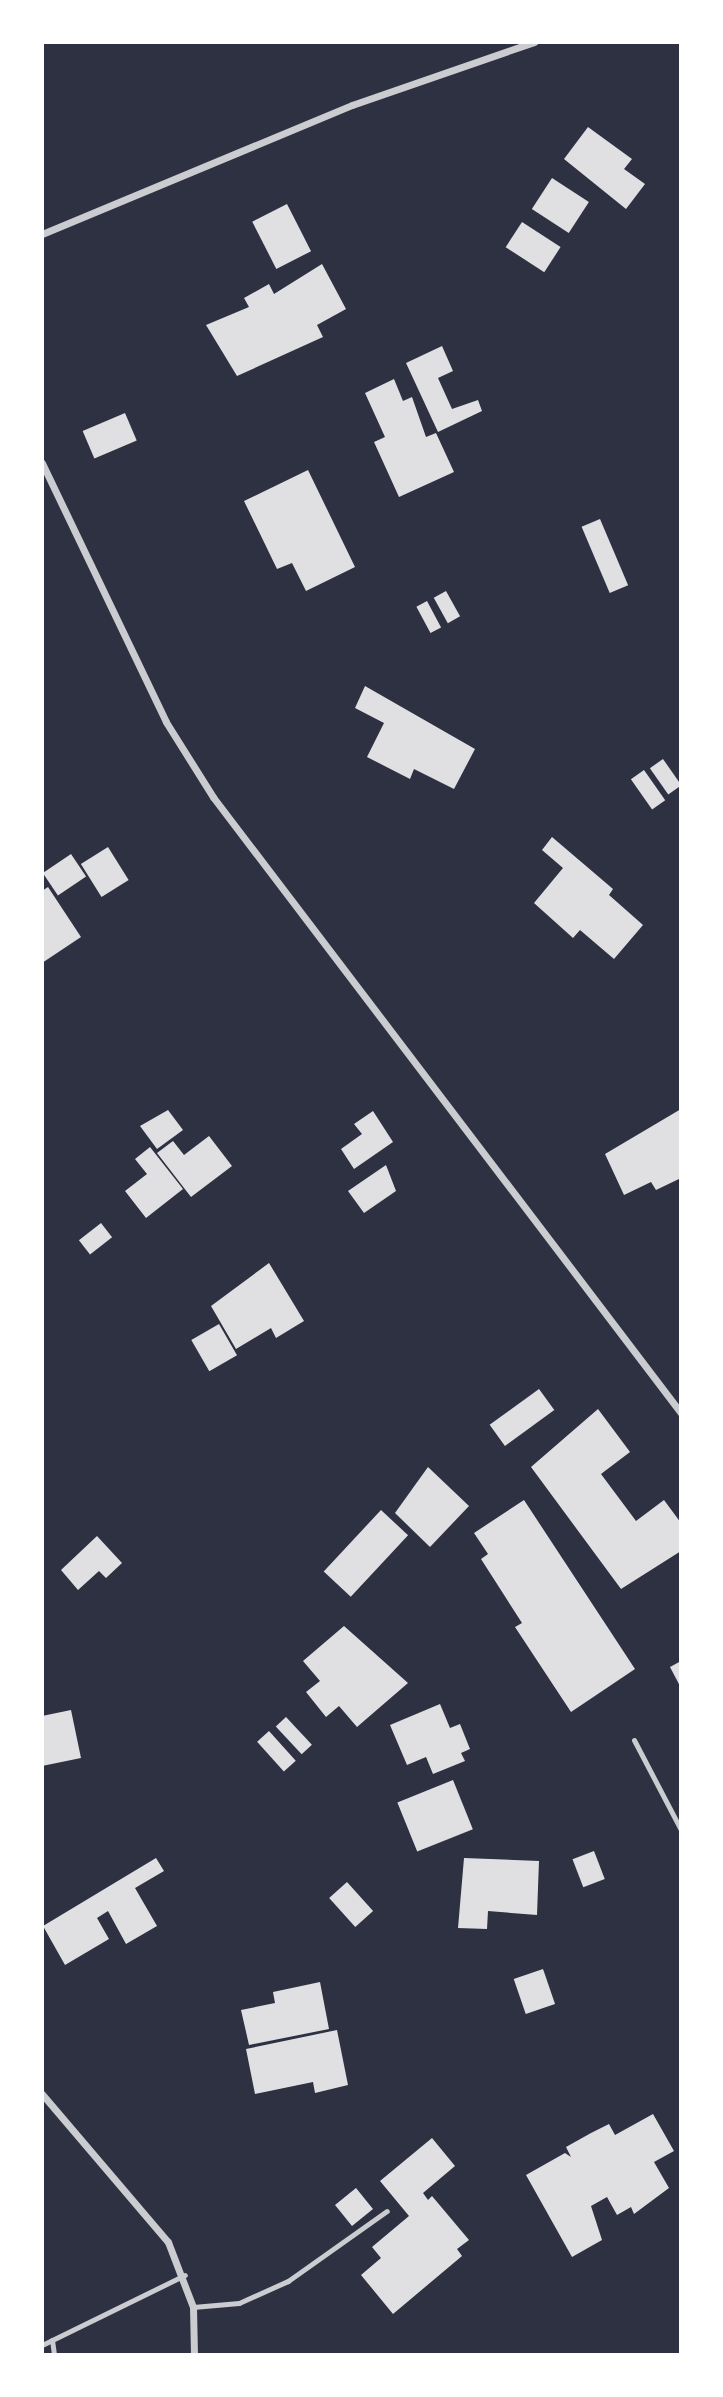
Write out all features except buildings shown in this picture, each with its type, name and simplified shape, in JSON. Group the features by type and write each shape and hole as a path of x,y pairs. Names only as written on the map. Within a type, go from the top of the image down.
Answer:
{"street":[{"path":"42,234 352,105 534,42"},
{"path":"42,463 154,699 213,797 681,1413"},
{"path":"42,2094 144,2209 185,2275 193,2307 194,2355"}],"lane":[{"path":"634,1740 681,1830"},
{"path":"193,2307 239,2303 288,2281 387,2211"},
{"path":"42,2345 185,2275"},
{"path":"52,2340 54,2355"}]}
